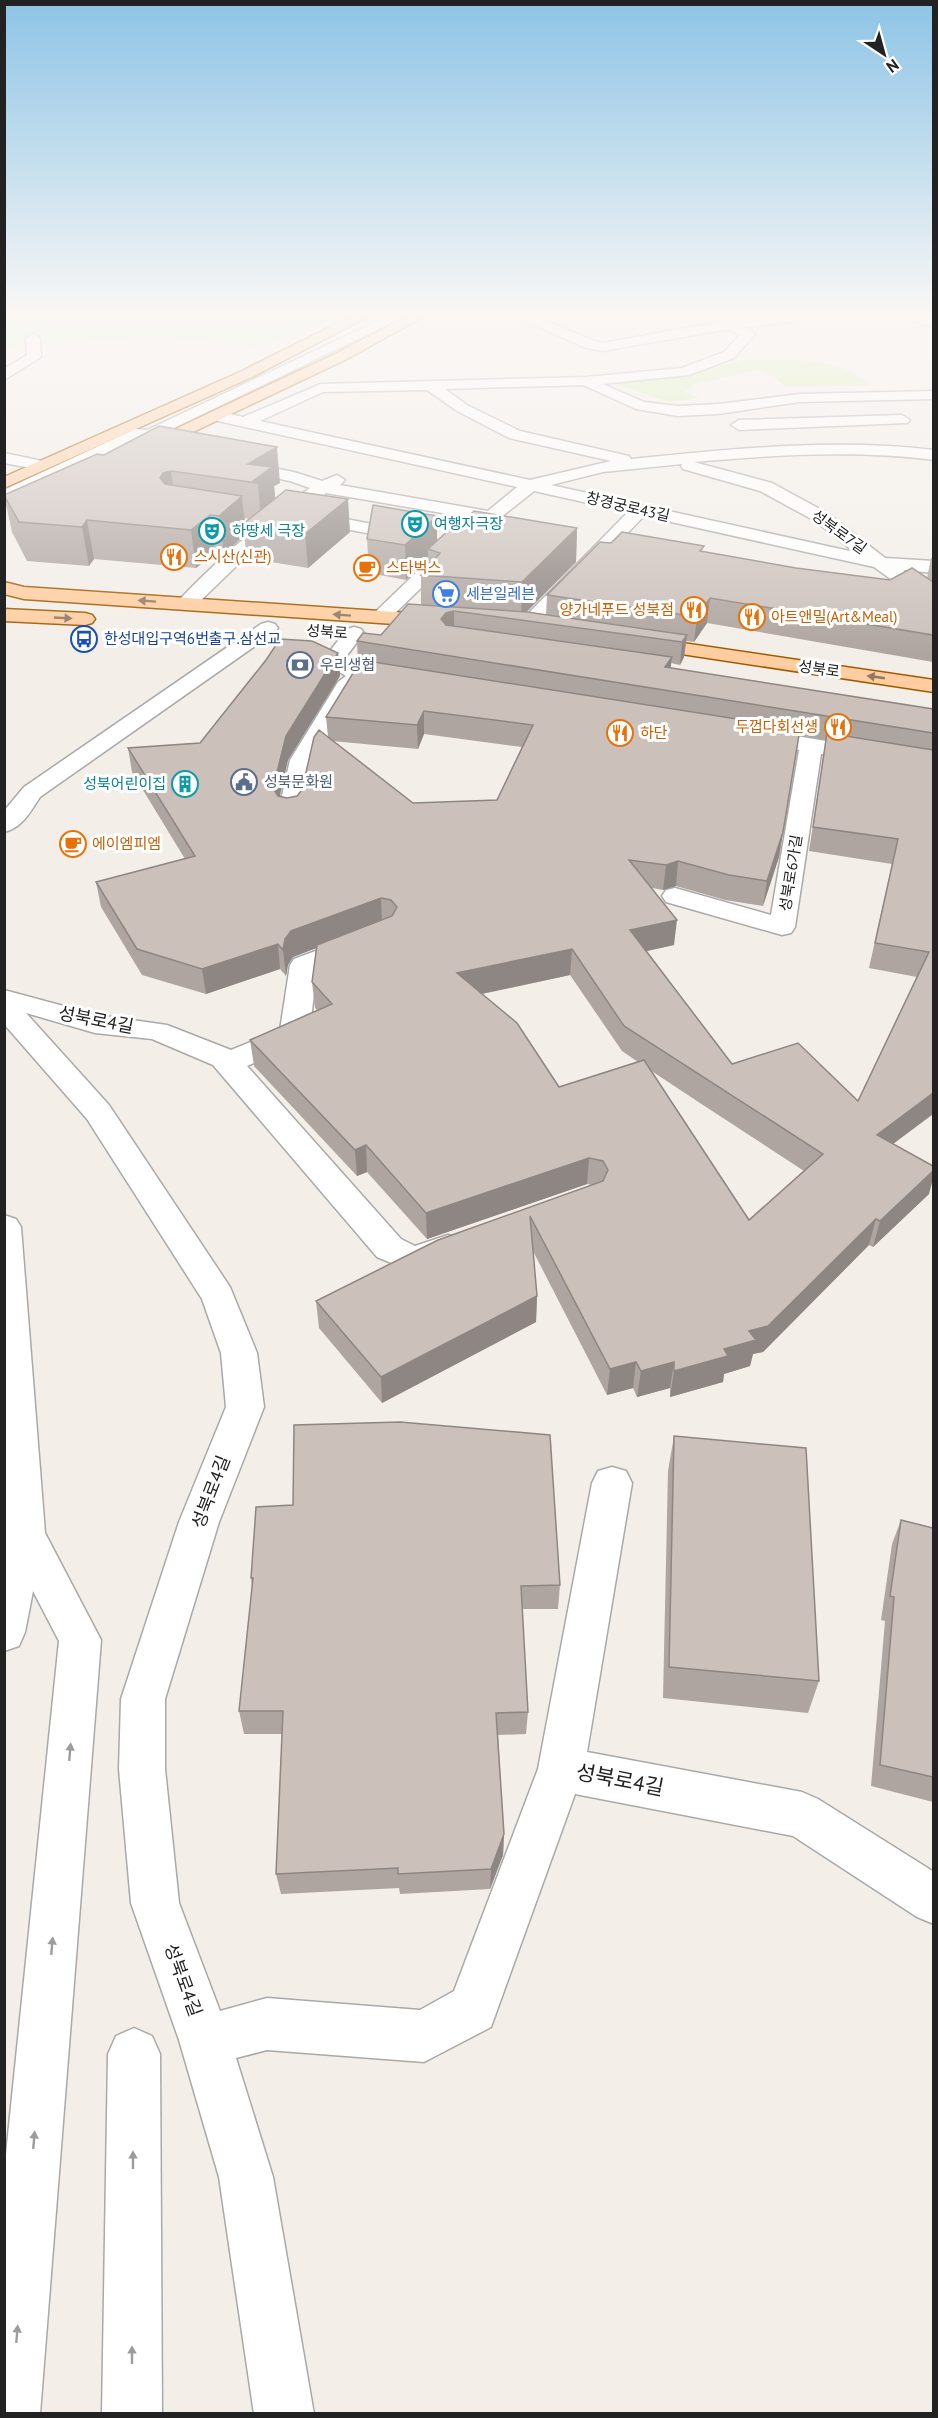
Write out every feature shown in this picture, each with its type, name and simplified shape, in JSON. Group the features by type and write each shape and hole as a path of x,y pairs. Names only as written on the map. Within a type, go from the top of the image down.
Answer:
{"main road":[{"path":"4,483 121,430"},
{"path":"115,463 188,430"},
{"name":"성북로","path":"4,586 24,593 186,604 374,626 446,640"},
{"path":"4,615 106,620"},
{"name":"성북로","path":"209,625 268,628 459,622"},
{"path":"505,625 537,627"},
{"name":"성북로","path":"617,639 933,686"}],"street":[{"path":"10,506 159,430"},
{"path":"10,506 166,430"},
{"name":"창경궁로43길","path":"280,430 880,563 933,567"},
{"name":"성북로7길","path":"506,430 516,435 625,460 687,466 766,486 823,518 933,601"},
{"path":"730,430 748,454"},
{"path":"909,430 926,454"},
{"path":"424,682 355,673 333,660 374,626 455,545 531,485 603,467 748,454 894,450 926,454"},
{"path":"186,604 213,574 285,512 323,486 390,454"},
{"path":"4,458 41,465"},
{"path":"237,466 294,477 323,486 489,516"},
{"path":"537,627 640,510"},
{"path":"285,512 455,545"},
{"path":"241,526 263,529"},
{"path":"4,825 18,812 32,792 268,628"},
{"path":"290,813 302,760 355,673"},
{"path":"729,732 933,766"},
{"name":"성북로6가길","path":"675,896 783,927 811,745"},
{"path":"228,1063 294,1035 304,965 383,933"},
{"name":"성북로4길","path":"4,998 95,1024 157,1031 224,1058 389,1248 413,1260 479,1236"},
{"name":"성북로4길","path":"4,1006 98,1112 218,1296 238,1353 245,1407 199,1522 143,1699 142,1769 155,1903 205,2040 246,2177 284,2414"},
{"path":"4,1227 25,1534 4,1632"},
{"path":"561,1769 612,1483"},
{"path":"10,2414 80,1640 25,1534"},
{"name":"성북로4길","path":"205,2040 267,2024 424,2036 473,2009 561,1769 802,1815 933,1900"},
{"path":"132,2414 134,2054"}],"building":[{"path":"152,430 181,430 277,447 248,464 272,467 253,481 260,482 258,483 171,471 163,473 160,478 165,484 242,496 219,516 210,515 191,530 87,520 82,527 19,522 4,495 97,454 104,455"},
{"path":"286,490 348,499 305,534 243,524"},
{"path":"373,505 437,516 405,545 367,539"},
{"path":"474,511 577,528 522,582 421,575 440,553 428,549 461,519 465,519"},
{"path":"622,532 704,546 700,551 796,568 890,580 912,568 933,582 933,635 710,598 697,617 547,595 600,542 611,543"},
{"path":"408,604 527,612 687,635 682,642 454,611 446,613 441,619 446,625 672,657 665,667 933,709 933,733 357,641 363,633 381,635"},
{"path":"280,639 312,641 338,653 286,736 273,788 278,796 287,798 297,796 302,790 314,737 319,730 413,803 497,800 533,725 424,711 417,725 326,717 361,660 800,729 783,832 767,881 729,875 678,861 666,865 629,860 677,920 630,930 732,1064 798,1043 858,1101 929,952 875,943 898,839 813,827 827,733 933,750 933,1093 877,1135 933,1166 933,1171 880,1221 876,1219 768,1326 749,1331 756,1340 724,1349 728,1356 674,1371 674,1362 641,1371 636,1362 610,1369 530,1216 537,1296 381,1377 316,1301 438,1240 603,1181 608,1170 603,1161 589,1158 426,1213 366,1145 355,1150 250,1040 332,1004 312,982 317,945 392,916 397,907 391,900 381,898 291,931 285,939 283,950 278,944 202,969 137,949 96,882 195,856 128,748 200,743","holes":["572,949 624,1026 823,1154 749,1220 644,1060 559,1087 517,1023 457,973"]},
{"path":"400,1422 550,1435 560,1585 521,1586 528,1712 496,1713 504,1834 491,1869 398,1874 398,1868 276,1874 283,1711 239,1711 253,1578 251,1578 256,1507 293,1505 294,1425"},
{"path":"674,1436 806,1448 819,1681 669,1667"},
{"path":"901,1520 933,1528 933,1777 880,1765 894,1597 890,1596"}],"place":[{"name":"여행자극장","path":"415,524"},
{"name":"하땅세 극장","path":"212,531"},
{"name":"스시산(신관)","path":"174,557"},
{"name":"스타벅스","path":"367,568"},
{"name":"세븐일레븐","path":"446,594"},
{"name":"양가네푸드 성북점","path":"694,610"},
{"name":"아트앤밀(Art&Meal)","path":"752,617"},
{"name":"한성대입구역6번출구.삼선교","path":"84,639"},
{"name":"우리생협","path":"300,665"},
{"name":"두껍다회선생","path":"838,727"},
{"name":"하단","path":"620,733"},
{"name":"성북문화원","path":"244,782"},
{"name":"성북어린이집","path":"185,784"},
{"name":"에이엠피엠","path":"73,844"}]}
